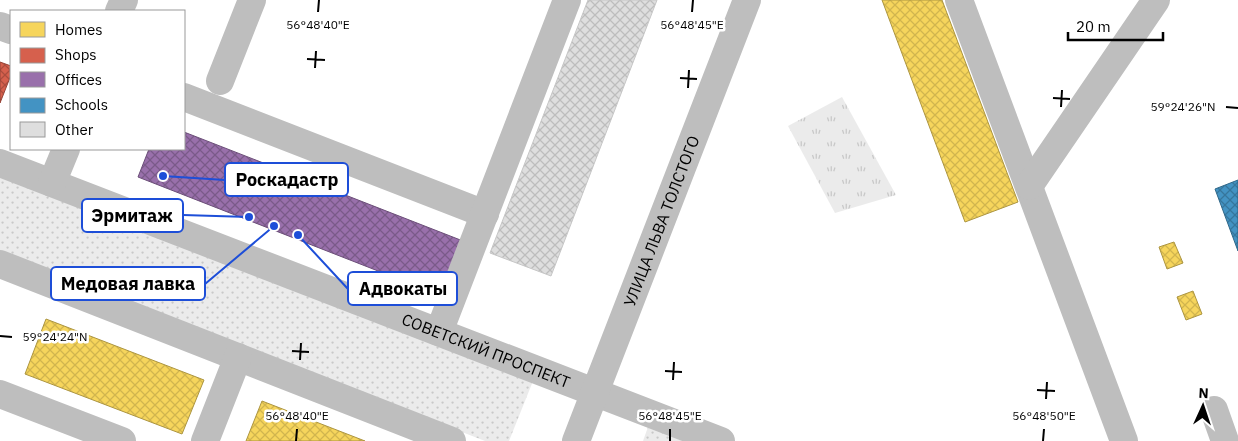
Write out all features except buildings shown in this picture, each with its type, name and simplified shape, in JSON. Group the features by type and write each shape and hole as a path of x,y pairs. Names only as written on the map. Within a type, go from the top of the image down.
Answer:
{"street":[{"path":"220,81 252,0"},
{"path":"439,332 567,0"},
{"name":"УЛИЦА ЛЬВА ТОЛСТОГО","path":"576,441 747,0"},
{"path":"959,0 1124,441"},
{"path":"1029,186 1156,0"},
{"path":"185,97 485,214"},
{"path":"52,183 66,150"},
{"name":"СОВЕТСКИЙ ПРОСПЕКТ","path":"0,163 721,441"},
{"path":"0,264 452,441"},
{"path":"205,441 238,357"},
{"path":"0,394 122,441"},
{"path":"1214,410 1225,441"}],"green space":[{"path":"842,97 896,195 835,213 788,126"},
{"path":"0,173 533,381 509,441 485,441 0,252"},
{"path":"648,427 683,441 643,441"}],"place":[{"name":"Роскадастр","path":"163,176"},
{"name":"Эрмитаж","path":"249,217"},
{"name":"Медовая лавка","path":"274,226"},
{"name":"Адвокаты","path":"298,235"}]}
